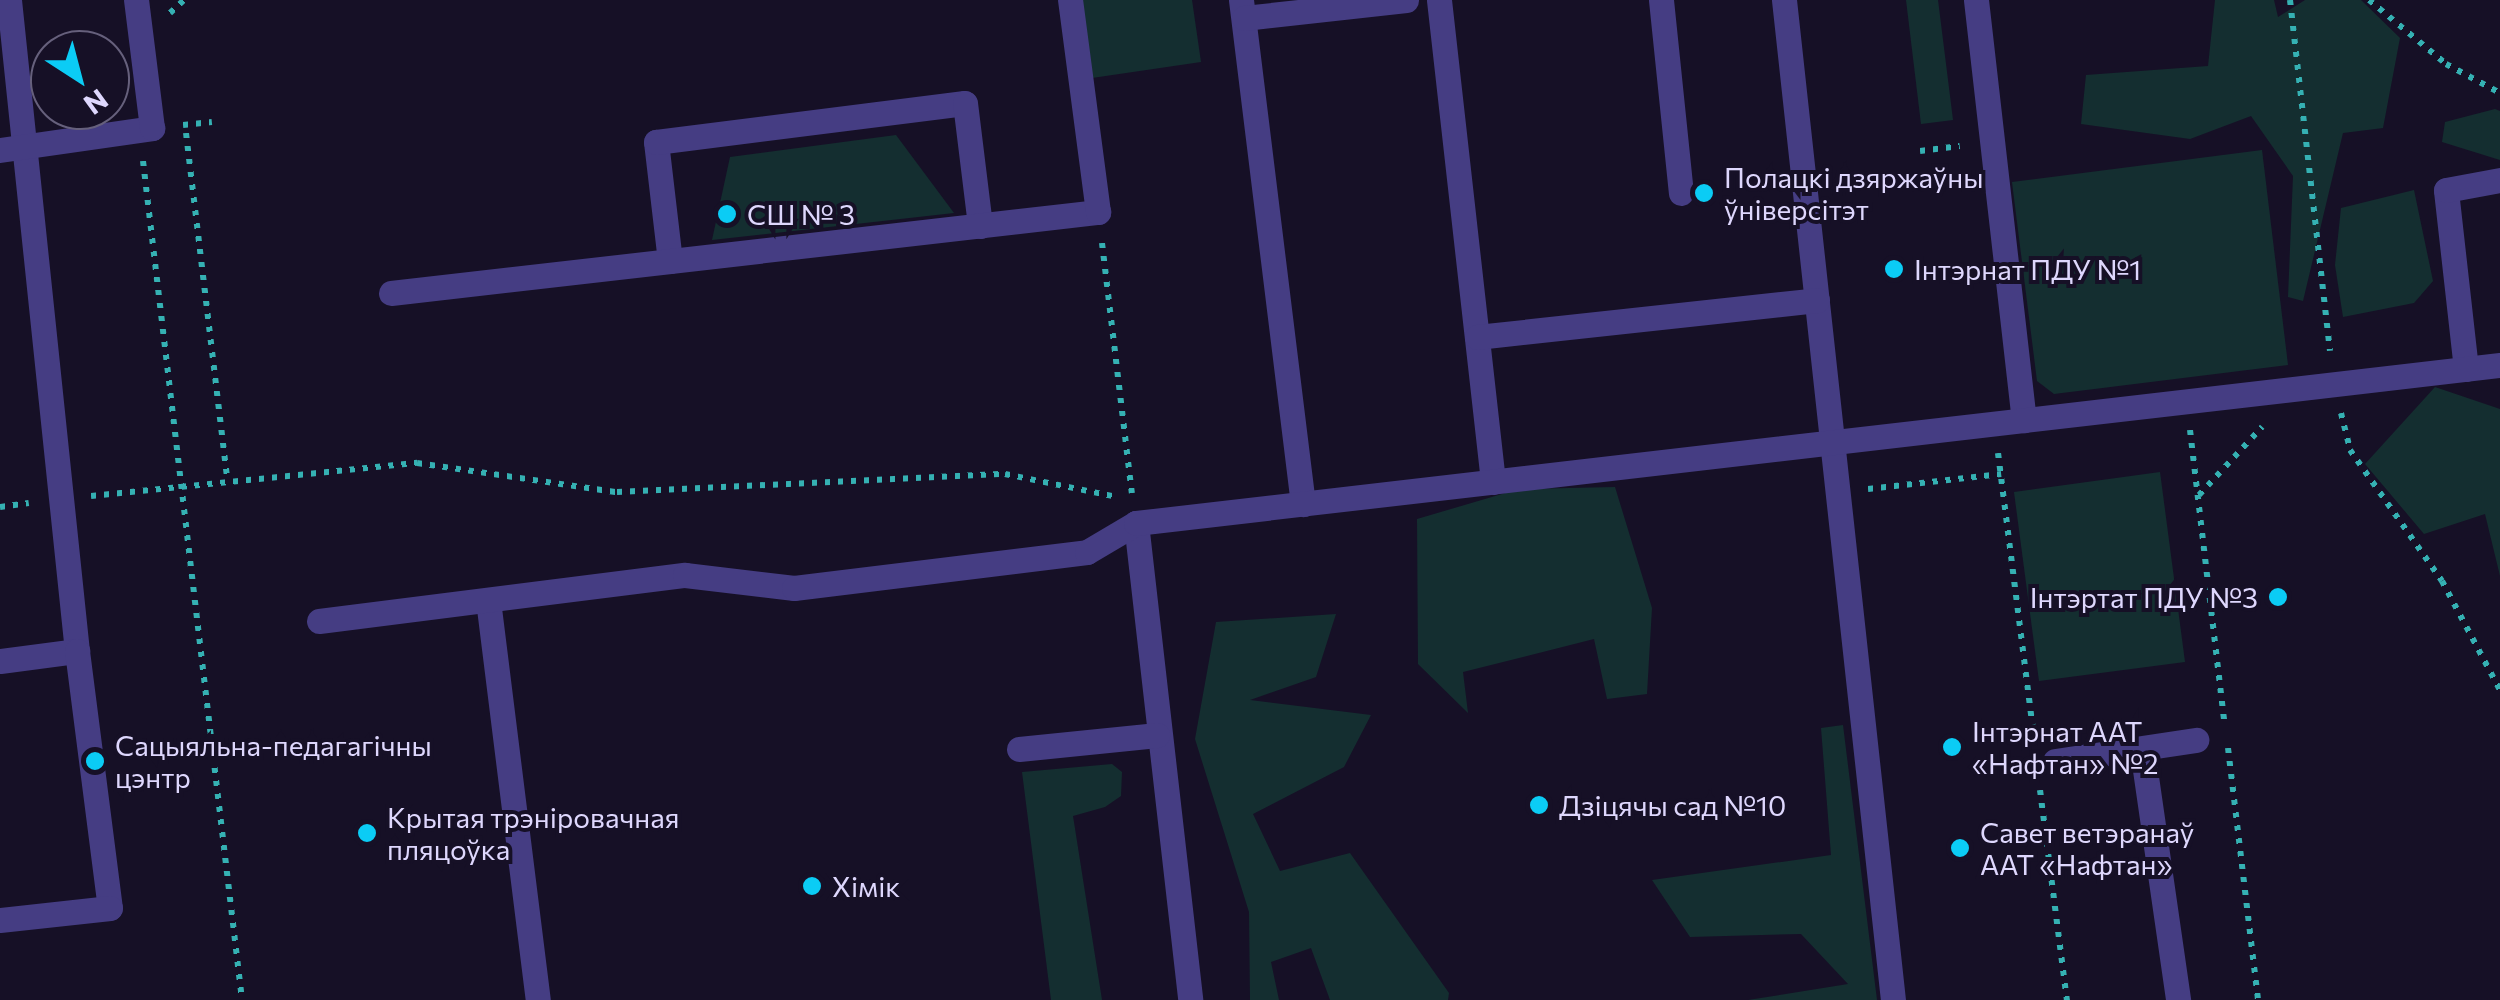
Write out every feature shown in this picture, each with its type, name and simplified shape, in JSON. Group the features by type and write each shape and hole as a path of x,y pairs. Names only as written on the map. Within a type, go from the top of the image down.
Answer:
{"lane":[{"path":"0,920 110,908 61,499 12,148 10,0"},
{"path":"391,293 1098,212 1070,0"},
{"path":"1303,504 1242,9 1406,0"},
{"path":"1439,0 1493,482"},
{"path":"1661,0 1681,193"},
{"path":"1784,0 1893,1000"},
{"path":"1976,0 2024,420"},
{"path":"12,148 152,128 141,1"},
{"path":"670,261 656,142 965,103 980,226"},
{"path":"2466,369 2446,190 2500,180"},
{"path":"1477,337 1817,300"},
{"path":"318,621 685,575 794,588 1087,552 1136,524 2500,365"},
{"path":"1136,524 1190,1000"},
{"path":"488,600 538,1000"},
{"path":"0,661 77,651"},
{"path":"1019,749 1157,735"},
{"path":"2047,772 2196,740"},
{"path":"2142,749 2178,1000"}],"path":[{"path":"2290,0 2334,384 2350,450 2442,582 2500,690"},
{"path":"2369,0 2446,64 2500,93"},
{"path":"186,124 227,480"},
{"path":"1959,128 1964,164"},
{"path":"140,130 178,486 242,1000"},
{"path":"1920,152 1962,146"},
{"path":"0,507 227,480 417,463 617,492 1005,474 1133,500 1098,212"},
{"path":"2198,496 2299,389"},
{"path":"2187,401 2258,1000"},
{"path":"1994,424 2034,743"},
{"path":"1839,492 2001,474"},
{"path":"2047,772 2067,1000"}],"green space":[{"path":"1082,0 1192,0 1201,62 1092,78"},
{"path":"1906,0 1938,0 1953,120 1921,124"},
{"path":"2215,0 2274,0 2278,17 2305,0 2361,0 2400,38 2383,128 2343,133 2303,301 2288,297 2293,176 2251,116 2190,139 2081,124 2086,75 2208,66"},
{"path":"2500,111 2500,160 2442,142 2445,122"},
{"path":"896,135 954,213 712,240 730,157"},
{"path":"2262,150 2288,365 2054,394 2037,381 2012,182"},
{"path":"2414,190 2433,281 2414,303 2343,317 2335,265 2341,208"},
{"path":"2435,387 2500,409 2500,576 2485,514 2424,534 2365,464"},
{"path":"2160,472 2185,662 2039,681 2014,492"},
{"path":"1615,487 1652,608 1647,694 1607,699 1594,639 1463,672 1468,713 1418,664 1417,519 1519,489"},
{"path":"1336,614 1316,677 1250,700 1371,715 1344,767 1253,814 1280,871 1350,853 1449,993 1448,1000 1330,1000 1311,948 1271,962 1279,1000 1250,1000 1249,912 1195,739 1216,622"},
{"path":"1843,725 1877,1000 1748,1000 1848,984 1801,934 1690,937 1652,880 1831,855 1821,728"},
{"path":"1112,764 1122,772 1121,796 1105,807 1073,816 1102,1000 1051,1000 1022,772"}],"place":[{"name":"Полацкі дзяржаўны ўніверсітэт","path":"1704,193"},
{"name":"СШ № 3","path":"727,214"},
{"name":"Інтэрнат ПДУ №1","path":"1894,269"},
{"name":"Інтэртат ПДУ №3","path":"2278,597"},
{"name":"Інтэрнат ААТ «Нафтан» №2","path":"1952,747"},
{"name":"Сацыяльна-педагагічны цэнтр","path":"95,761"},
{"name":"Дзіцячы сад №10","path":"1539,805"},
{"name":"Крытая трэніровачная пляцоўка","path":"367,833"},
{"name":"Савет ветэранаў ААТ «Нафтан»","path":"1960,848"},
{"name":"Хімік","path":"812,886"}]}
